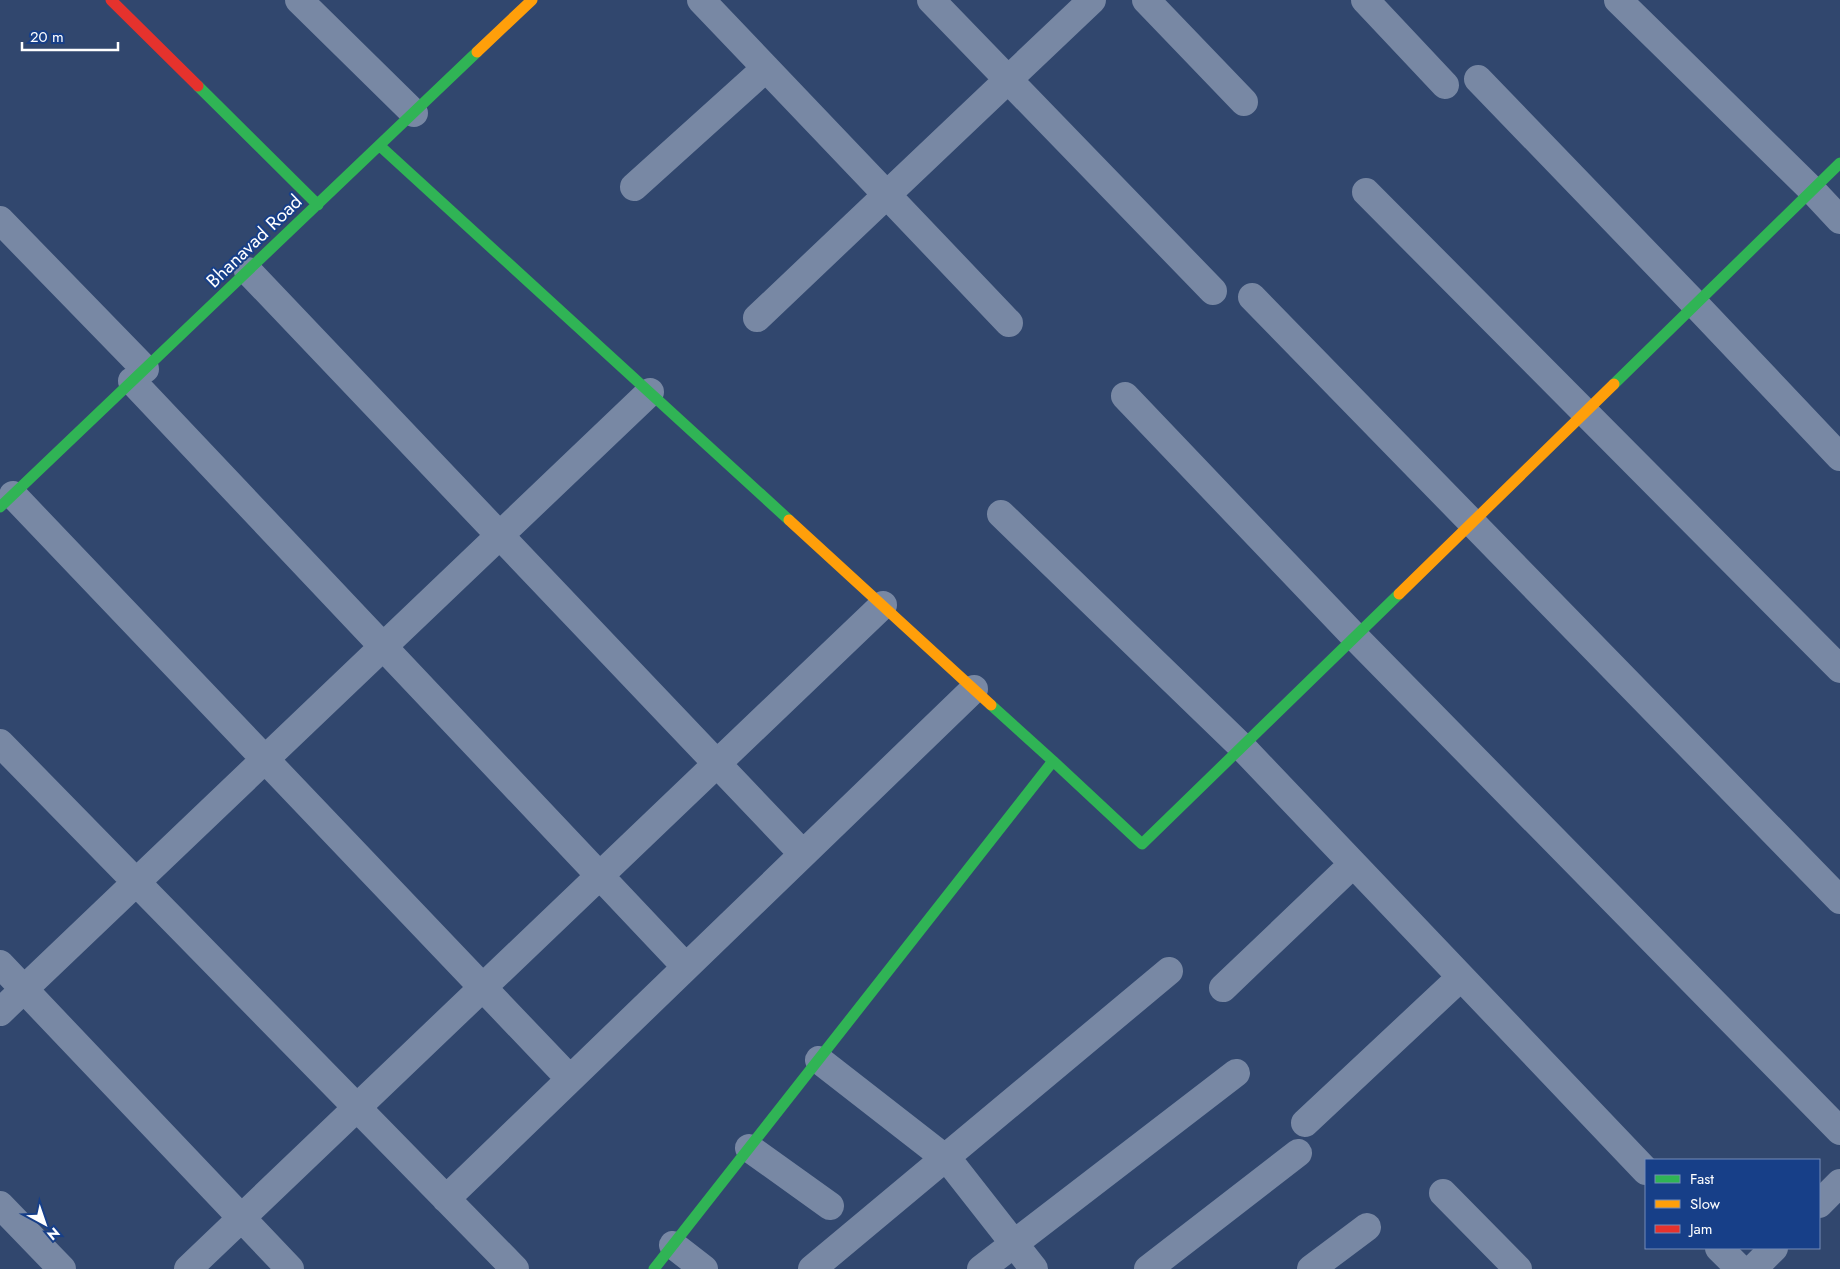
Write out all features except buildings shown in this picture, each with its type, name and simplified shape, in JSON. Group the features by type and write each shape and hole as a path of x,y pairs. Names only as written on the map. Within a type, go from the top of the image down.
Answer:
{"street":[{"path":"111,0 318,205"},
{"path":"299,0 414,113"},
{"name":"Bhanavad Road","path":"7,501 532,0"},
{"path":"701,0 1010,323"},
{"path":"931,0 1213,291"},
{"path":"757,318 1092,0"},
{"path":"1146,0 1244,102"},
{"path":"1365,0 1445,85"},
{"path":"1618,0 1812,190 1840,220"},
{"path":"634,187 766,68"},
{"path":"1478,79 1840,456"},
{"path":"380,146 1142,844 1840,163"},
{"path":"1366,192 1840,669"},
{"path":"0,220 383,646 686,967"},
{"path":"248,271 803,854"},
{"path":"1252,298 1840,900"},
{"path":"0,1012 650,392"},
{"path":"1124,396 1355,637 1840,1131"},
{"path":"7,501 265,759 570,1078"},
{"path":"1001,514 1242,747 1645,1170"},
{"path":"188,1269 883,605"},
{"path":"446,1199 974,689"},
{"path":"0,744 515,1269"},
{"path":"654,1269 1053,761"},
{"path":"1223,988 1353,864"},
{"path":"0,964 290,1269"},
{"path":"812,1269 1169,971"},
{"path":"1305,1123 1461,977"},
{"path":"819,1060 950,1162 1034,1269"},
{"path":"981,1269 1236,1073"},
{"path":"749,1148 830,1206"},
{"path":"1148,1269 1298,1153"},
{"path":"1820,1203 1840,1183"},
{"path":"1443,1193 1518,1269"},
{"path":"0,1205 62,1269"},
{"path":"1311,1269 1367,1227"},
{"path":"674,1245 704,1269"},
{"path":"1720,1249 1740,1269"},
{"path":"1753,1269 1773,1249"}],"traffic: fast":[{"path":"0,507 477,52"},
{"path":"198,86 318,205"},
{"path":"380,146 789,520"},
{"path":"1614,384 1840,163"},
{"path":"1053,761 1142,844 1399,594"},
{"path":"654,1269 1053,761 991,705"}],"traffic: slow":[{"path":"477,52 532,0"},
{"path":"1399,594 1614,384"},
{"path":"789,520 991,705"}],"traffic: jam":[{"path":"111,0 198,86"}]}
